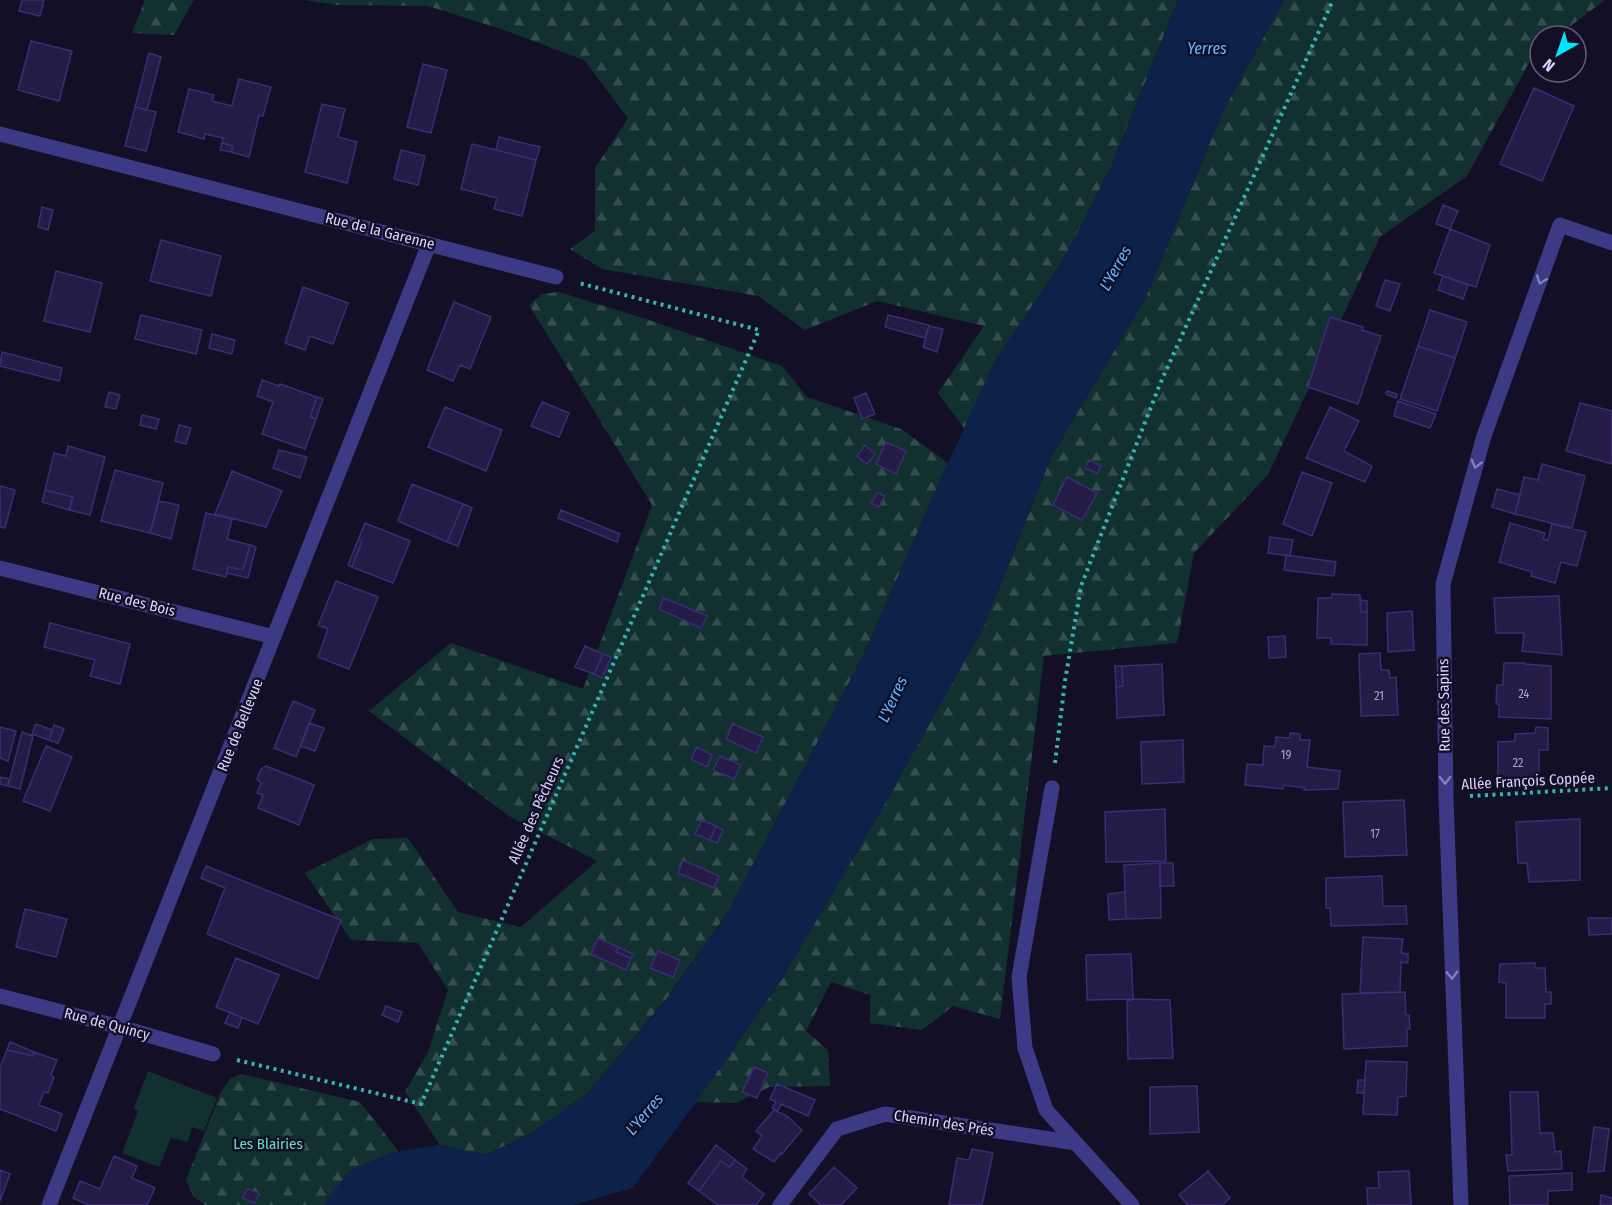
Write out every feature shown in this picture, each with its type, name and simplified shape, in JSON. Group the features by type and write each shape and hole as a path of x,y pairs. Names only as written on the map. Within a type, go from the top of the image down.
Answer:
{"street":[{"name":"Rue de la Garenne","path":"0,134 556,277"},
{"name":"Rue des Sapins","path":"1461,1205 1446,798 1443,584 1484,436 1560,225 1612,243"},
{"name":"Rue de Bellevue","path":"49,1205 429,244"},
{"name":"Rue des Bois","path":"0,568 274,637"},
{"path":"1052,788 1019,977 1025,1048 1046,1110 1132,1205"},
{"name":"Rue de Quincy","path":"0,996 213,1054"},
{"name":"Chemin des Prés","path":"780,1205 837,1129 885,1113 1076,1143"}],"path":[{"path":"1052,788 1065,681 1081,586 1160,384 1333,0"},
{"name":"Allée des Pêcheurs","path":"213,1054 421,1104 759,330 556,277"},
{"name":"Allée François Coppée","path":"1446,798 1612,788"}],"green space":[{"path":"145,0 194,0 174,35 132,33"},
{"path":"304,0 1178,0 1112,165 1064,259 996,359 964,428 938,393 984,326 877,301 805,330 758,296 602,269 570,249 595,231 595,168 628,118 584,60 504,30 428,6 337,5"},
{"path":"1284,0 1605,0 1573,24 1528,24 1528,65 1467,176 1380,237 1268,475 1194,553 1177,643 1044,656 1000,1019 953,1006 922,1030 870,1023 870,995 831,982 806,1031 828,1050 830,1086 769,1087 736,1103 696,1102 782,979 983,628 1052,455 1145,299 1223,111"},
{"path":"559,292 782,366 807,397 901,429 948,463 864,654 728,912 664,1002 588,1093 530,1134 485,1155 440,1145 405,1092 428,1052 448,990 418,943 351,940 305,873 373,839 408,838 458,912 521,927 597,861 509,816 369,711 451,643 583,689 652,505 529,305 542,294"},
{"path":"148,1071 217,1098 204,1131 192,1127 188,1142 171,1138 159,1167 122,1153 138,1111 134,1108"},
{"name":"Les Blairies","path":"241,1074 360,1102 429,1190 462,1205 205,1205 194,1197 186,1180 221,1092 230,1079"}],"water":[{"path":"1178,0 1284,0 1223,111 1145,299 1052,455 983,628 881,811 782,979 696,1102 633,1188 573,1205 324,1205 348,1172 390,1153 440,1145 485,1155 530,1134 588,1093 664,1003 728,912 864,654 996,359 1064,259 1112,165"}],"building":[{"path":"22,0 44,0 40,16 19,11"},
{"path":"31,41 72,51 59,101 18,90"},
{"path":"149,53 161,57 147,110 135,107"},
{"path":"423,64 447,70 431,133 407,127"},
{"path":"239,79 271,87 263,116 259,115 249,157 231,152 233,146 222,143 223,138 205,134 204,139 178,132 189,89 214,95 212,101 232,106"},
{"path":"1534,88 1574,106 1542,181 1500,164"},
{"path":"322,104 345,109 338,137 357,142 347,183 305,172"},
{"path":"135,107 156,112 146,151 125,146"},
{"path":"499,137 540,147 536,160 496,150"},
{"path":"222,143 233,146 231,152 220,150"},
{"path":"472,144 536,160 522,216 494,209 497,198 461,189"},
{"path":"401,150 425,156 418,185 394,179"},
{"path":"1443,205 1458,211 1450,229 1436,224"},
{"path":"42,207 53,210 48,230 38,227"},
{"path":"1450,229 1490,245 1476,287 1434,273"},
{"path":"161,240 221,256 211,296 150,281"},
{"path":"56,271 102,283 90,332 44,321"},
{"path":"1443,276 1468,285 1463,299 1438,290"},
{"path":"1385,280 1400,284 1390,311 1376,306"},
{"path":"303,287 348,303 333,344 310,336 305,350 285,343"},
{"path":"454,302 491,317 470,369 460,365 453,381 427,370"},
{"path":"1430,310 1467,322 1455,358 1418,346"},
{"path":"141,315 202,330 196,354 135,339"},
{"path":"888,315 929,325 925,338 885,327"},
{"path":"1330,317 1363,327 1362,330 1381,336 1358,404 1308,387"},
{"path":"929,326 943,329 937,352 923,347"},
{"path":"212,334 235,340 232,354 209,348"},
{"path":"1418,346 1455,358 1437,411 1400,399"},
{"path":"2,352 62,368 59,381 0,366"},
{"path":"262,380 317,397 310,417 316,419 305,449 262,434 273,402 257,396"},
{"path":"1387,391 1397,394 1396,398 1386,394"},
{"path":"109,392 120,395 116,409 105,407"},
{"path":"866,393 875,414 862,419 854,398"},
{"path":"317,397 323,399 316,419 310,417"},
{"path":"1398,401 1436,414 1430,428 1394,416"},
{"path":"542,402 569,413 559,437 531,426"},
{"path":"1580,403 1612,411 1612,464 1566,451"},
{"path":"445,407 502,430 486,471 428,447"},
{"path":"1330,407 1359,421 1344,451 1372,466 1365,482 1306,458"},
{"path":"142,415 159,419 156,429 140,425"},
{"path":"179,425 191,428 186,444 175,441"},
{"path":"886,442 906,451 896,474 876,464"},
{"path":"865,445 875,454 867,464 857,456"},
{"path":"68,446 105,457 90,515 69,510 73,497 45,490 54,453 66,456"},
{"path":"279,450 307,457 300,478 273,468"},
{"path":"1089,460 1101,466 1097,473 1085,468"},
{"path":"1542,464 1585,476 1572,528 1515,514 1524,477 1538,480"},
{"path":"115,470 163,483 150,533 101,521"},
{"path":"232,471 282,491 266,527 215,514"},
{"path":"1302,472 1332,483 1312,536 1283,524"},
{"path":"1067,477 1097,493 1082,520 1053,505"},
{"path":"412,484 463,504 447,542 398,521"},
{"path":"0,486 15,490 5,528 0,527"},
{"path":"1497,489 1520,495 1515,514 1492,507"},
{"path":"45,490 73,497 69,510 42,502"},
{"path":"877,493 885,496 879,507 871,503"},
{"path":"159,501 179,505 171,539 150,533"},
{"path":"463,504 472,508 458,546 447,542"},
{"path":"561,510 620,534 617,542 558,518"},
{"path":"206,513 232,519 227,539 250,545 243,570 228,567 226,577 193,569"},
{"path":"365,523 410,541 393,583 352,567 362,542 358,540"},
{"path":"1510,523 1545,533 1543,539 1548,540 1552,524 1586,532 1577,566 1561,562 1555,583 1531,576 1532,572 1499,562"},
{"path":"1270,537 1293,540 1290,556 1268,553"},
{"path":"358,540 362,542 352,567 348,565"},
{"path":"250,545 256,547 248,578 227,573 228,567 243,570"},
{"path":"1286,555 1336,562 1334,576 1284,570"},
{"path":"336,581 378,597 349,669 318,657 328,629 318,625"},
{"path":"1332,594 1360,595 1361,612 1367,612 1367,645 1331,644 1331,638 1317,638 1318,598 1331,598"},
{"path":"1559,596 1562,655 1522,651 1524,633 1496,633 1494,598"},
{"path":"664,598 707,616 701,628 659,609"},
{"path":"1360,600 1367,601 1367,612 1361,612"},
{"path":"1412,611 1414,650 1388,652 1387,613"},
{"path":"50,623 130,644 120,684 90,676 95,660 44,647"},
{"path":"1285,636 1286,657 1269,658 1268,637"},
{"path":"585,646 603,654 594,674 575,667"},
{"path":"1380,653 1381,670 1389,670 1390,678 1396,677 1398,715 1361,716 1359,654"},
{"path":"603,654 611,657 602,678 594,674"},
{"path":"1504,663 1551,666 1551,719 1499,717 1499,704 1496,704 1497,685 1503,685"},
{"path":"1162,664 1164,715 1117,718 1116,687 1123,686 1122,666"},
{"path":"1115,666 1122,666 1123,686 1116,687"},
{"path":"293,701 315,710 296,757 274,748"},
{"path":"309,723 324,728 315,751 300,746"},
{"path":"36,724 52,730 49,740 32,734"},
{"path":"733,724 763,737 756,753 726,739"},
{"path":"54,725 64,729 58,743 49,740"},
{"path":"0,727 16,731 8,761 0,758"},
{"path":"1536,727 1548,728 1548,750 1539,750 1539,777 1498,778 1498,742 1515,741 1515,734 1535,733"},
{"path":"22,732 33,736 20,789 8,786"},
{"path":"1290,733 1300,734 1300,740 1310,740 1307,767 1340,771 1338,789 1304,790 1305,788 1284,785 1283,789 1245,785 1247,764 1263,765 1264,746 1275,747 1276,737 1290,738"},
{"path":"1183,740 1184,782 1142,784 1141,742"},
{"path":"46,746 72,757 50,811 23,801"},
{"path":"697,747 712,755 707,767 691,759"},
{"path":"720,756 741,765 734,779 713,770"},
{"path":"266,766 314,785 299,825 258,808 263,795 257,793 261,783 257,779 261,769"},
{"path":"0,777 9,779 8,786 0,784"},
{"path":"1404,800 1407,855 1345,857 1343,802"},
{"path":"1165,809 1166,861 1106,862 1105,812"},
{"path":"1580,819 1580,880 1529,882 1527,863 1518,863 1516,822"},
{"path":"702,820 716,826 710,840 695,834"},
{"path":"716,826 723,830 717,843 710,840"},
{"path":"683,860 719,876 714,888 678,873"},
{"path":"1160,863 1173,863 1174,886 1160,886"},
{"path":"1160,863 1161,918 1126,919 1124,865"},
{"path":"206,866 341,920 318,979 207,934 225,888 201,878"},
{"path":"1382,876 1383,906 1406,906 1407,924 1331,926 1330,908 1326,908 1326,878"},
{"path":"1125,892 1126,919 1109,920 1108,894"},
{"path":"25,909 67,919 56,957 16,947"},
{"path":"1588,918 1612,918 1612,934 1589,935"},
{"path":"1363,937 1403,939 1401,953 1408,954 1408,963 1401,962 1400,992 1360,993"},
{"path":"598,938 618,947 616,952 631,958 626,970 591,954"},
{"path":"618,947 633,954 631,958 616,952"},
{"path":"658,951 680,960 673,977 650,968"},
{"path":"1131,954 1133,999 1087,1000 1086,955"},
{"path":"236,958 279,975 258,1024 216,1007"},
{"path":"1535,963 1535,968 1545,968 1546,992 1551,992 1551,1004 1545,1004 1545,1018 1506,1018 1506,983 1499,982 1500,964"},
{"path":"1405,992 1406,1015 1409,1015 1410,1029 1407,1029 1407,1046 1344,1049 1342,994"},
{"path":"1133,999 1170,1000 1173,1058 1128,1059 1127,1001"},
{"path":"386,1006 402,1012 398,1022 382,1015"},
{"path":"230,1012 242,1018 238,1028 225,1023"},
{"path":"10,1042 34,1052 33,1056 7,1050"},
{"path":"7,1050 33,1056 34,1052 57,1060 51,1075 54,1077 48,1093 44,1092 39,1105 62,1114 56,1131 0,1109 0,1068"},
{"path":"1366,1061 1407,1062 1406,1096 1398,1097 1397,1115 1363,1114"},
{"path":"754,1067 768,1073 757,1098 742,1092"},
{"path":"1358,1080 1365,1080 1364,1093 1357,1093"},
{"path":"777,1084 815,1100 808,1116 781,1104 778,1111 772,1108 776,1102 770,1099"},
{"path":"1197,1086 1199,1132 1150,1134 1150,1087"},
{"path":"1510,1092 1538,1092 1540,1133 1553,1133 1555,1152 1561,1151 1562,1169 1508,1171 1506,1155 1512,1155"},
{"path":"774,1110 787,1116 802,1130 774,1162 753,1149 762,1136 756,1131"},
{"path":"1594,1127 1609,1129 1604,1171 1588,1172"},
{"path":"716,1145 735,1160 730,1167 721,1161 699,1191 688,1183"},
{"path":"972,1149 993,1153 982,1205 949,1205 957,1158 969,1160"},
{"path":"114,1156 137,1166 132,1178 155,1188 147,1205 89,1205 73,1198 80,1181 100,1189"},
{"path":"735,1160 747,1169 742,1177 764,1194 756,1205 718,1205 699,1191 721,1161 730,1167"},
{"path":"834,1167 857,1188 841,1205 821,1205 809,1194"},
{"path":"0,1170 10,1174 0,1201"},
{"path":"1208,1171 1230,1198 1222,1205 1188,1205 1179,1195"},
{"path":"1409,1171 1411,1205 1368,1205 1367,1188 1379,1188 1378,1172"},
{"path":"1572,1173 1572,1190 1548,1191 1548,1205 1510,1205 1509,1176"},
{"path":"247,1189 259,1193 255,1203 243,1198"},
{"path":"1601,1195 1612,1198 1612,1205 1600,1205"}],"water label":[{"name":"Yerres","path":"1207,48"},
{"name":"L'Yerres","path":"1115,268"},
{"name":"L'Yerres","path":"892,699"},
{"name":"L'Yerres","path":"644,1114"}]}
